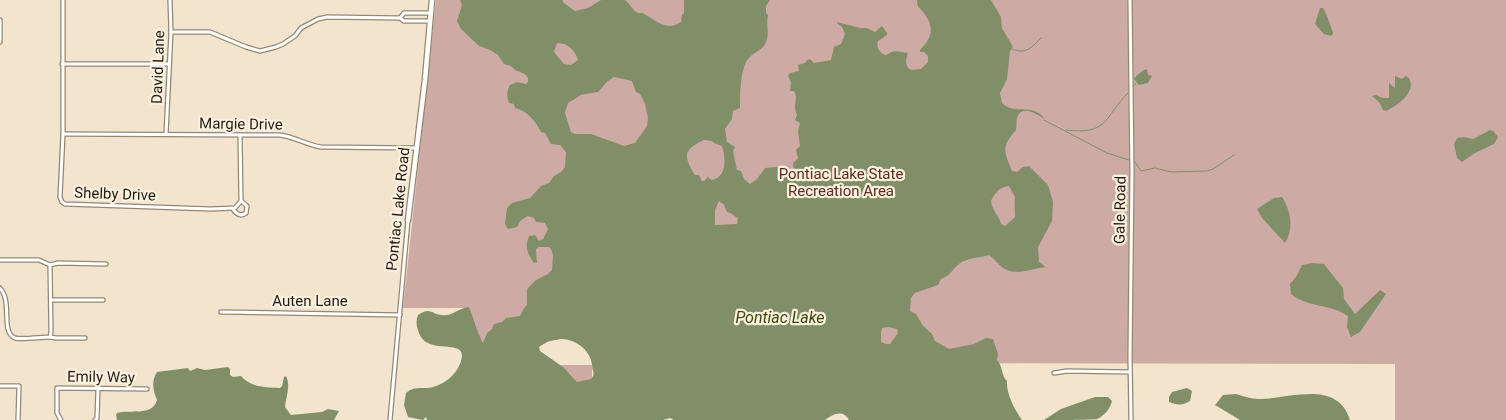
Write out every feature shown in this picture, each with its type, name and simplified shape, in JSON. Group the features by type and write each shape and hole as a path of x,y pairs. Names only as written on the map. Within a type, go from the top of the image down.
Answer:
{"street":[{"name":"Shelby Drive","path":"63,0 63,134 60,197 65,204 232,209"},
{"name":"David Lane","path":"166,134 170,0"},
{"name":"Pontiac Lake Road","path":"390,420 408,220 425,80 432,0"},
{"name":"Gale Road","path":"1130,0 1132,174 1131,420"},
{"path":"400,18 404,13 430,13"},
{"path":"170,32 210,32 260,51 276,48 295,36 301,28 326,17 400,18 404,21 429,21"},
{"path":"0,20 0,42"},
{"path":"62,64 169,64"},
{"name":"Margie Drive","path":"63,134 280,135 294,138 313,146 322,147 416,148"},
{"path":"240,135 241,201 238,206 232,209 238,214 245,214 248,212 247,206 241,201"},
{"path":"0,260 39,260 50,265 58,263 106,264"},
{"path":"50,265 52,300 52,332 50,337"},
{"path":"0,288 7,302 6,328 10,335 16,338 85,338"},
{"path":"52,300 103,300"},
{"name":"Auten Lane","path":"221,312 400,314"},
{"path":"1054,373 1068,370 1130,372"},
{"path":"0,386 19,386 18,420"},
{"name":"Emily Way","path":"61,420 57,413 57,388 147,389"},
{"path":"95,420 97,418 98,389"}],"green space":[{"name":"Pontiac Lake State Recreation Area","path":"436,0 1506,0 1506,420 1395,420 1395,364 870,363 656,317 533,345 467,345 467,308 403,308"},
{"path":"561,365 592,365 592,383 561,383"}],"water":[{"name":"Pontiac Lake","path":"460,0 562,0 575,11 588,8 601,0 625,0 636,12 642,13 661,24 670,26 681,22 684,13 684,0 770,0 766,6 768,36 766,43 746,62 741,82 740,108 733,111 732,119 725,129 727,142 735,147 733,151 737,170 741,171 744,179 750,184 757,179 765,168 778,167 787,177 795,174 796,169 793,167 793,163 798,158 796,150 800,146 798,131 800,123 795,120 797,115 795,108 796,97 794,91 790,91 791,82 788,76 790,73 799,71 798,65 805,63 807,60 810,59 814,63 831,60 834,47 841,44 845,34 837,22 867,28 875,32 882,26 887,35 878,41 880,52 886,55 894,51 908,53 907,66 911,70 921,69 928,62 928,56 924,52 920,52 920,50 928,41 931,27 926,16 918,6 917,0 991,0 1001,17 1002,28 1013,47 1010,51 1007,79 1000,93 1002,103 1013,109 1034,111 1045,119 1030,111 1022,111 1017,118 1016,130 1005,149 1012,171 1017,172 1023,167 1029,166 1048,185 1053,202 1052,221 1038,247 1039,262 1046,267 1014,272 1003,268 989,255 965,260 941,279 938,285 915,293 911,298 910,311 916,314 923,326 932,334 935,341 949,349 974,344 986,338 993,339 998,354 997,360 1007,381 1009,396 1022,420 849,420 841,414 835,414 825,420 674,420 670,418 663,420 427,420 426,417 423,420 408,417 404,405 406,393 414,389 433,387 443,383 456,371 461,361 462,353 459,349 437,346 422,339 417,326 418,315 429,311 447,315 469,307 483,343 487,333 494,324 502,322 506,318 520,316 527,305 527,289 536,280 552,270 553,255 549,247 539,247 536,249 537,263 533,262 527,247 529,236 535,235 539,241 543,239 548,229 545,223 536,222 534,218 528,216 520,221 517,227 508,229 505,224 507,208 512,203 530,198 541,186 549,183 554,176 561,172 565,167 566,152 560,145 551,144 545,133 541,132 530,117 523,111 515,108 514,104 509,103 507,94 510,85 517,82 526,84 528,78 525,74 504,64 498,55 479,46 461,29 457,21 462,5","holes":["557,43 561,43 573,50 578,60 571,65 564,64 554,52","614,77 632,81 636,92 640,94 645,104 648,118 647,126 635,143 624,146 591,134 575,134 571,132 565,113 568,103 581,95 598,92","704,140 712,141 722,146 724,167 720,176 711,180 708,177 702,181 699,175 695,175 687,158 687,154 692,147","1009,186 1015,197 1015,217 1005,226 1001,224 991,201 996,193","719,201 724,205 727,212 738,218 737,224 715,225 715,210","889,327 897,329 898,333 890,344 881,342 882,328","561,339 572,341 582,347 591,360 593,372 591,379 577,382 563,367 540,351 539,347 549,341"]},
{"path":"1320,8 1323,8 1327,17 1333,34 1331,36 1324,34 1315,24"},
{"path":"1147,69 1148,75 1152,76 1148,83 1139,85 1134,79 1143,70"},
{"path":"1395,76 1402,79 1406,76 1409,78 1410,88 1405,98 1386,111 1383,110 1379,102 1372,96 1389,98 1389,83 1395,88"},
{"path":"1490,130 1498,137 1494,144 1462,162 1457,158 1454,144 1457,138 1473,139"},
{"path":"1282,197 1288,208 1290,220 1290,232 1285,243 1262,218 1257,209 1274,198"},
{"path":"1312,263 1324,264 1343,288 1344,299 1355,314 1380,290 1386,294 1360,332 1351,337 1347,327 1348,316 1333,309 1304,302 1291,294 1290,284 1302,265"},
{"path":"228,367 230,375 233,377 241,376 254,385 264,387 280,388 286,376 288,387 285,407 291,415 322,412 328,409 339,411 334,420 117,420 117,413 146,411 154,405 157,400 153,383 157,372 188,368 190,371 197,368 205,370"},
{"path":"1187,388 1192,391 1190,401 1184,404 1169,402 1172,392"},
{"path":"1236,394 1259,399 1311,394 1324,395 1335,399 1344,407 1350,420 1240,420 1215,405 1223,395"},
{"path":"1095,397 1108,397 1112,401 1106,412 1097,419 1044,420 1061,409"}],"waterway":[{"path":"1012,49 1025,51 1041,38"},
{"path":"1066,130 1080,131 1098,127 1104,123 1128,93"},
{"path":"1044,120 1107,153 1135,162 1141,171 1155,168 1171,172 1207,171 1234,155"}]}
